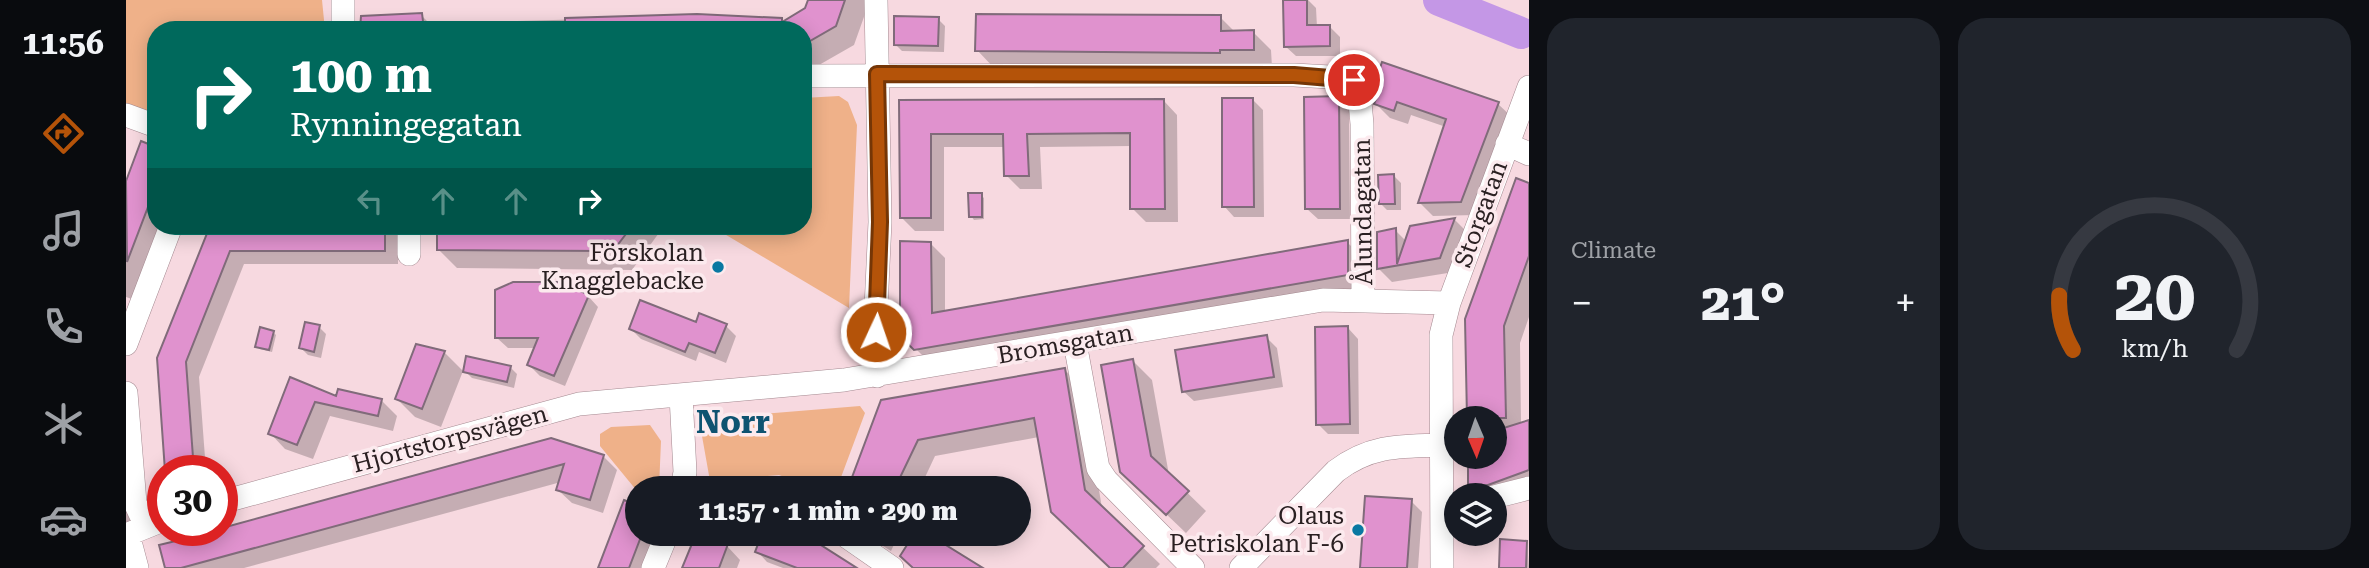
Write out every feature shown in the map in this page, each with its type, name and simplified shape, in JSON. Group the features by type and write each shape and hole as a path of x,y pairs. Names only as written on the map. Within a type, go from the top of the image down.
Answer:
{"street":[{"path":"343,0 343,21"},
{"path":"876,0 880,222 874,351 877,376"},
{"path":"812,76 877,74"},
{"name":"Ålundagatan","path":"877,74 1294,75 1348,78 1356,84 1362,124 1363,299"},
{"name":"Storgatan","path":"1448,483 1442,445 1441,335 1449,303 1529,87"},
{"path":"126,116 147,123"},
{"path":"1507,144 1529,154"},
{"path":"127,334 167,235"},
{"path":"409,235 409,254"},
{"name":"Bromsgatan","path":"681,396 877,376 1280,306 1363,299 1449,303"},
{"path":"1075,343 1098,468 1125,500 1193,568"},
{"path":"126,393 135,503 141,529 137,568"},
{"path":"681,396 684,476"},
{"name":"Hjortstorpsvägen","path":"238,498 579,404 681,396"},
{"path":"1241,568 1336,471 1353,458 1373,449 1442,445"},
{"path":"1507,494 1529,488"},
{"path":"653,568 662,546"},
{"path":"860,546 892,568"},
{"name":"Storgatan","path":"1442,568 1445,546"}],"shaded area":[{"path":"126,0 322,0 324,21 147,21 147,124 126,118"},
{"path":"839,96 848,102 857,125 849,308 726,235 812,235 812,98"},
{"path":"860,406 865,413 841,476 709,476 702,436 715,418"},
{"path":"650,425 661,441 660,476 625,476 600,446 600,434 611,427"}],"building":[{"path":"808,0 845,0 836,26 812,40 812,21 784,21 805,8"},
{"path":"1283,0 1307,0 1307,25 1330,25 1330,46 1284,47"},
{"path":"422,13 423,21 361,21 361,16"},
{"path":"697,14 782,18 782,21 565,21 565,18"},
{"path":"976,14 1221,15 1221,31 1254,30 1254,50 1220,50 1220,53 975,51"},
{"path":"894,16 939,17 938,46 894,45"},
{"path":"1382,62 1499,102 1461,202 1418,203 1446,119 1397,102 1394,111 1374,104 1377,96 1373,89"},
{"path":"1339,96 1340,209 1305,209 1304,97"},
{"path":"1222,98 1253,98 1254,207 1222,207"},
{"path":"1164,99 1165,209 1130,209 1130,133 1027,134 1029,176 1004,176 1003,134 931,134 931,218 900,218 899,100"},
{"path":"141,141 147,143 147,210 127,262 126,181"},
{"path":"1394,174 1395,204 1379,204 1378,175"},
{"path":"1516,178 1529,183 1529,256 1504,326 1506,406 1467,406 1465,319"},
{"path":"968,193 982,193 982,217 969,217"},
{"path":"1455,218 1440,258 1377,269 1377,232 1396,228 1397,264 1410,226"},
{"path":"206,235 385,235 385,251 230,251 186,362 193,455 164,455 157,358"},
{"path":"437,235 625,235 613,251 437,250"},
{"path":"1348,240 1348,275 914,350 900,336 900,241 931,242 932,313"},
{"path":"513,282 562,282 589,295 554,376 527,365 538,338 495,338 495,290"},
{"path":"640,300 696,322 699,313 727,324 715,353 689,343 685,352 629,329"},
{"path":"305,322 320,325 314,352 299,348"},
{"path":"1348,326 1350,424 1316,425 1315,327"},
{"path":"260,327 274,331 269,350 255,347"},
{"path":"1267,335 1274,377 1182,392 1175,350"},
{"path":"416,344 445,351 422,409 395,399"},
{"path":"466,356 511,366 507,382 463,372"},
{"path":"1133,359 1151,456 1189,491 1166,515 1120,472 1101,365"},
{"path":"1065,368 1085,490 1144,546 1123,568 1110,568 1051,512 1034,418 918,440 901,476 852,476 881,400"},
{"path":"290,377 336,396 338,389 382,399 378,416 315,402 297,445 268,434"},
{"path":"1529,420 1529,470 1493,483 1468,483 1468,469 1507,469 1507,427"},
{"path":"551,438 604,455 590,500 556,490 564,464 181,568 165,568 159,546 238,546 238,524"},
{"path":"1365,496 1412,499 1407,568 1360,568"},
{"path":"625,500 625,546 637,546 629,568 598,568"},
{"path":"1507,540 1527,541 1526,568 1499,568 1500,546 1507,546"},
{"path":"691,546 727,546 719,568 682,568"},
{"path":"757,546 822,546 857,568 797,568 755,552"},
{"path":"906,546 947,546 983,568 913,568 900,556"}],"waterway":[{"path":"1439,0 1521,33"}],"place":[{"name":"Förskolan Knagglebacke","path":"718,267"},
{"name":"Olaus Petriskolan F-6","path":"1358,530"}],"district":[{"name":"Norr","path":"733,422"}],"route":[{"path":"876,332 880,222 877,74 1294,75 1354,80"}]}
